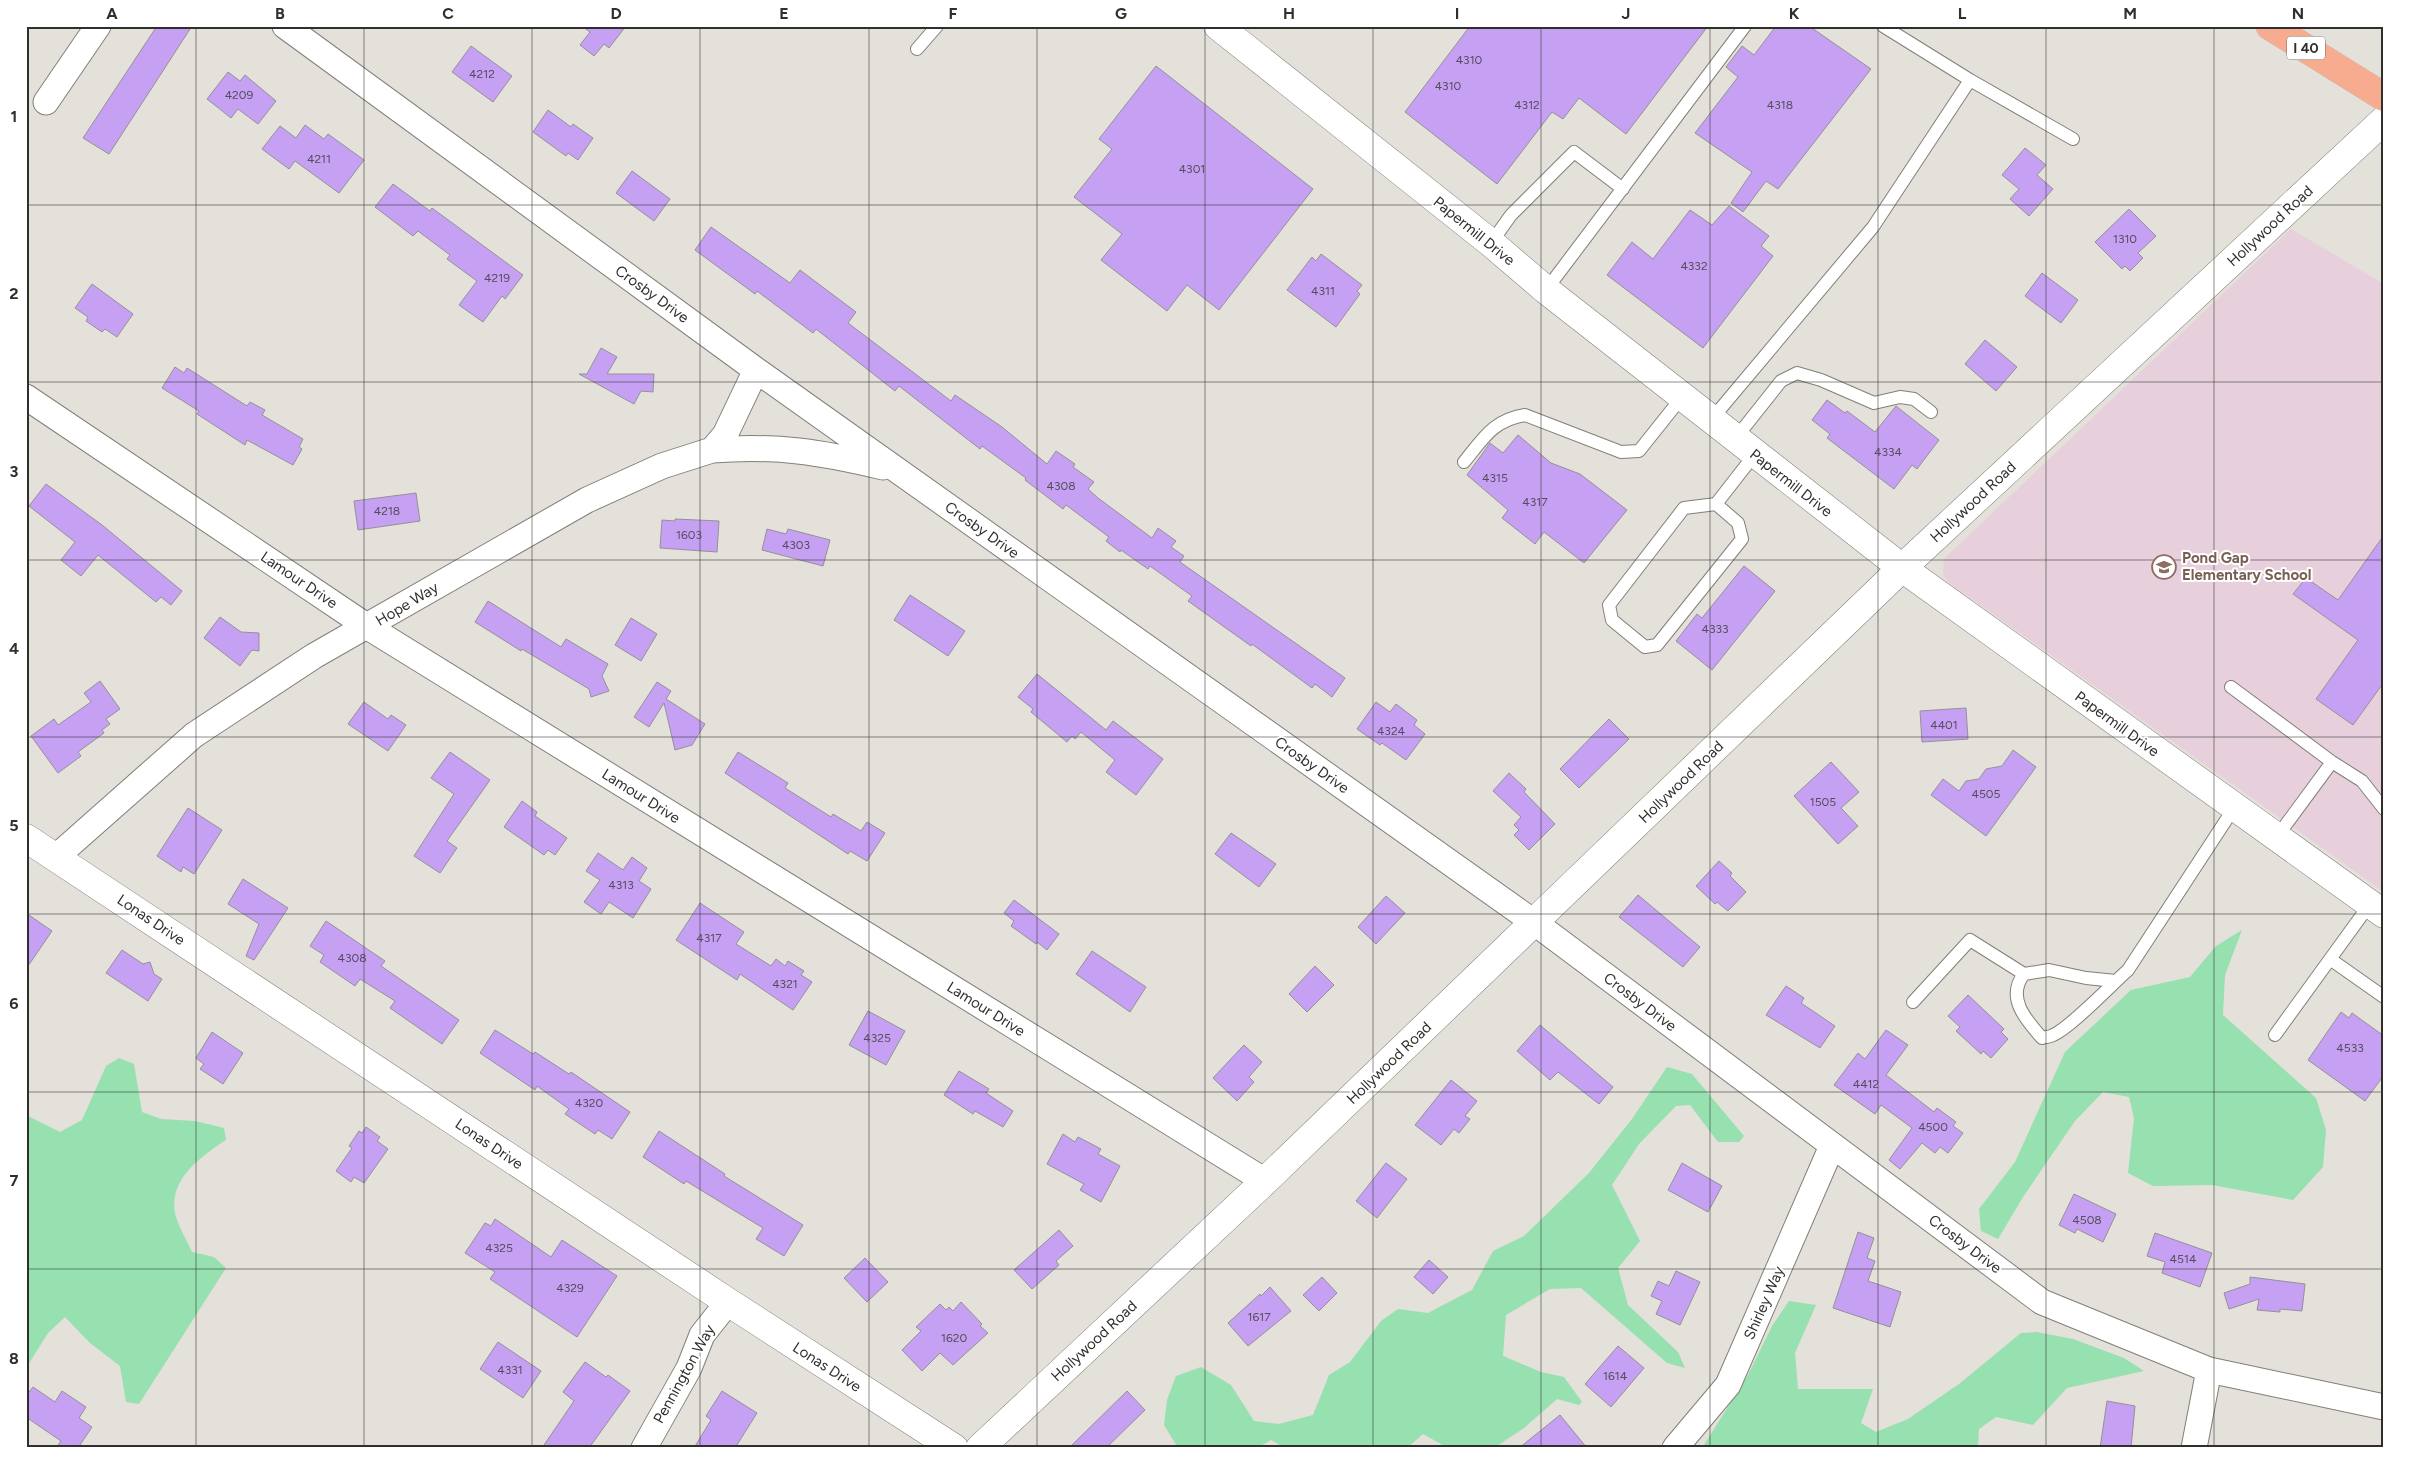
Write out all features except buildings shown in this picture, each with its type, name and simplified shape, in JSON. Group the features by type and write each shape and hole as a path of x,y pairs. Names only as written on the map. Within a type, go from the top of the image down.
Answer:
{"highway":[{"name":"I 40","path":"2270,26 2384,97"}],"street":[{"path":"46,102 98,26"},
{"name":"Crosby Drive","path":"284,26 756,370 1535,923 2042,1302 2209,1370 2384,1407"},
{"name":"Papermill Drive","path":"1218,26 1491,243 1546,290 1902,568 2377,909"},
{"name":"Hollywood Road","path":"980,1448 1265,1181 1902,568 2384,120"},
{"path":"712,450 725,435 756,370"},
{"name":"Lamour Drive","path":"26,397 368,627 1265,1181"},
{"name":"Hope Way","path":"56,857 194,734 314,656 368,627 510,542 587,500 662,466 712,450 750,447 798,450 896,470"},
{"name":"Lonas Drive","path":"26,838 728,1302 954,1448"},
{"name":"Shirley Way","path":"1676,1448 1728,1385 1832,1146"},
{"name":"Pennington Way","path":"644,1448 689,1368 702,1335 728,1302"},
{"path":"2194,1448 2209,1370"}],"lane":[{"path":"917,49 937,26"},
{"path":"1546,290 1745,26"},
{"path":"1883,26 1970,80 2073,139"},
{"path":"1711,420 1873,226 1970,80"},
{"path":"1491,243 1511,215 1574,152 1623,189"},
{"path":"1716,504 1781,381 1797,373 1821,380 1874,403 1900,397 1914,399 1930,412"},
{"path":"1464,462 1494,426 1510,417 1525,415 1621,452 1639,451 1682,397"},
{"path":"1716,504 1738,522 1742,539 1657,645 1645,647 1612,620 1609,606 1684,508 1716,504"},
{"path":"2231,687 2332,762 2362,781 2384,810"},
{"path":"2276,838 2332,762"},
{"path":"2024,974 2017,983 2016,1000 2033,1028 2042,1038 2054,1035 2128,970 2234,808"},
{"path":"2275,1035 2330,959 2377,909"},
{"path":"1913,1002 1970,940 2024,974 2049,970 2086,978 2116,980"},
{"path":"2330,959 2384,997"}],"shaded area":[{"name":"Pond Gap Elementary School","path":"2291,229 2384,284 2384,892 1948,582 1943,575 1944,560 1948,555"}],"green space":[{"path":"2242,930 2225,975 2223,1015 2316,1098 2326,1130 2323,1167 2293,1200 2212,1185 2153,1186 2128,1173 2134,1118 2129,1097 2103,1092 2075,1121 2023,1197 1998,1239 1981,1231 1979,1209 2015,1162 2065,1052 2131,990 2190,977 2216,946"},
{"path":"119,1058 134,1064 142,1112 161,1119 195,1121 224,1128 226,1140 196,1162 188,1171 176,1192 174,1204 176,1217 192,1252 214,1257 226,1268 139,1404 126,1402 120,1366 90,1343 65,1317 48,1333 26,1368 26,1115 60,1132 82,1120 106,1066"},
{"path":"1667,1067 1692,1074 1744,1136 1739,1142 1718,1142 1690,1105 1676,1106 1639,1144 1612,1185 1640,1241 1618,1268 1628,1305 1678,1352 1685,1368 1667,1363 1581,1288 1550,1289 1506,1315 1503,1356 1541,1372 1564,1377 1582,1402 1579,1405 1557,1399 1524,1428 1494,1448 1448,1448 1423,1434 1407,1448 1285,1448 1271,1440 1257,1448 1178,1448 1164,1425 1167,1400 1176,1376 1201,1367 1231,1385 1254,1421 1279,1424 1313,1415 1329,1375 1350,1362 1381,1321 1398,1309 1428,1313 1472,1290 1493,1251 1524,1236 1589,1173 1632,1119"},
{"path":"1789,1301 1816,1305 1795,1353 1798,1389 1873,1389 1861,1423 1876,1432 1908,1419 1959,1384 2021,1333 2037,1332 2073,1339 2124,1358 2144,1371 2067,1388 2033,1425 1996,1417 1979,1429 1978,1448 1702,1448 1748,1375 1772,1326"}],"place":[{"name":"Pond Gap Elementary School","path":"2164,567"}]}
